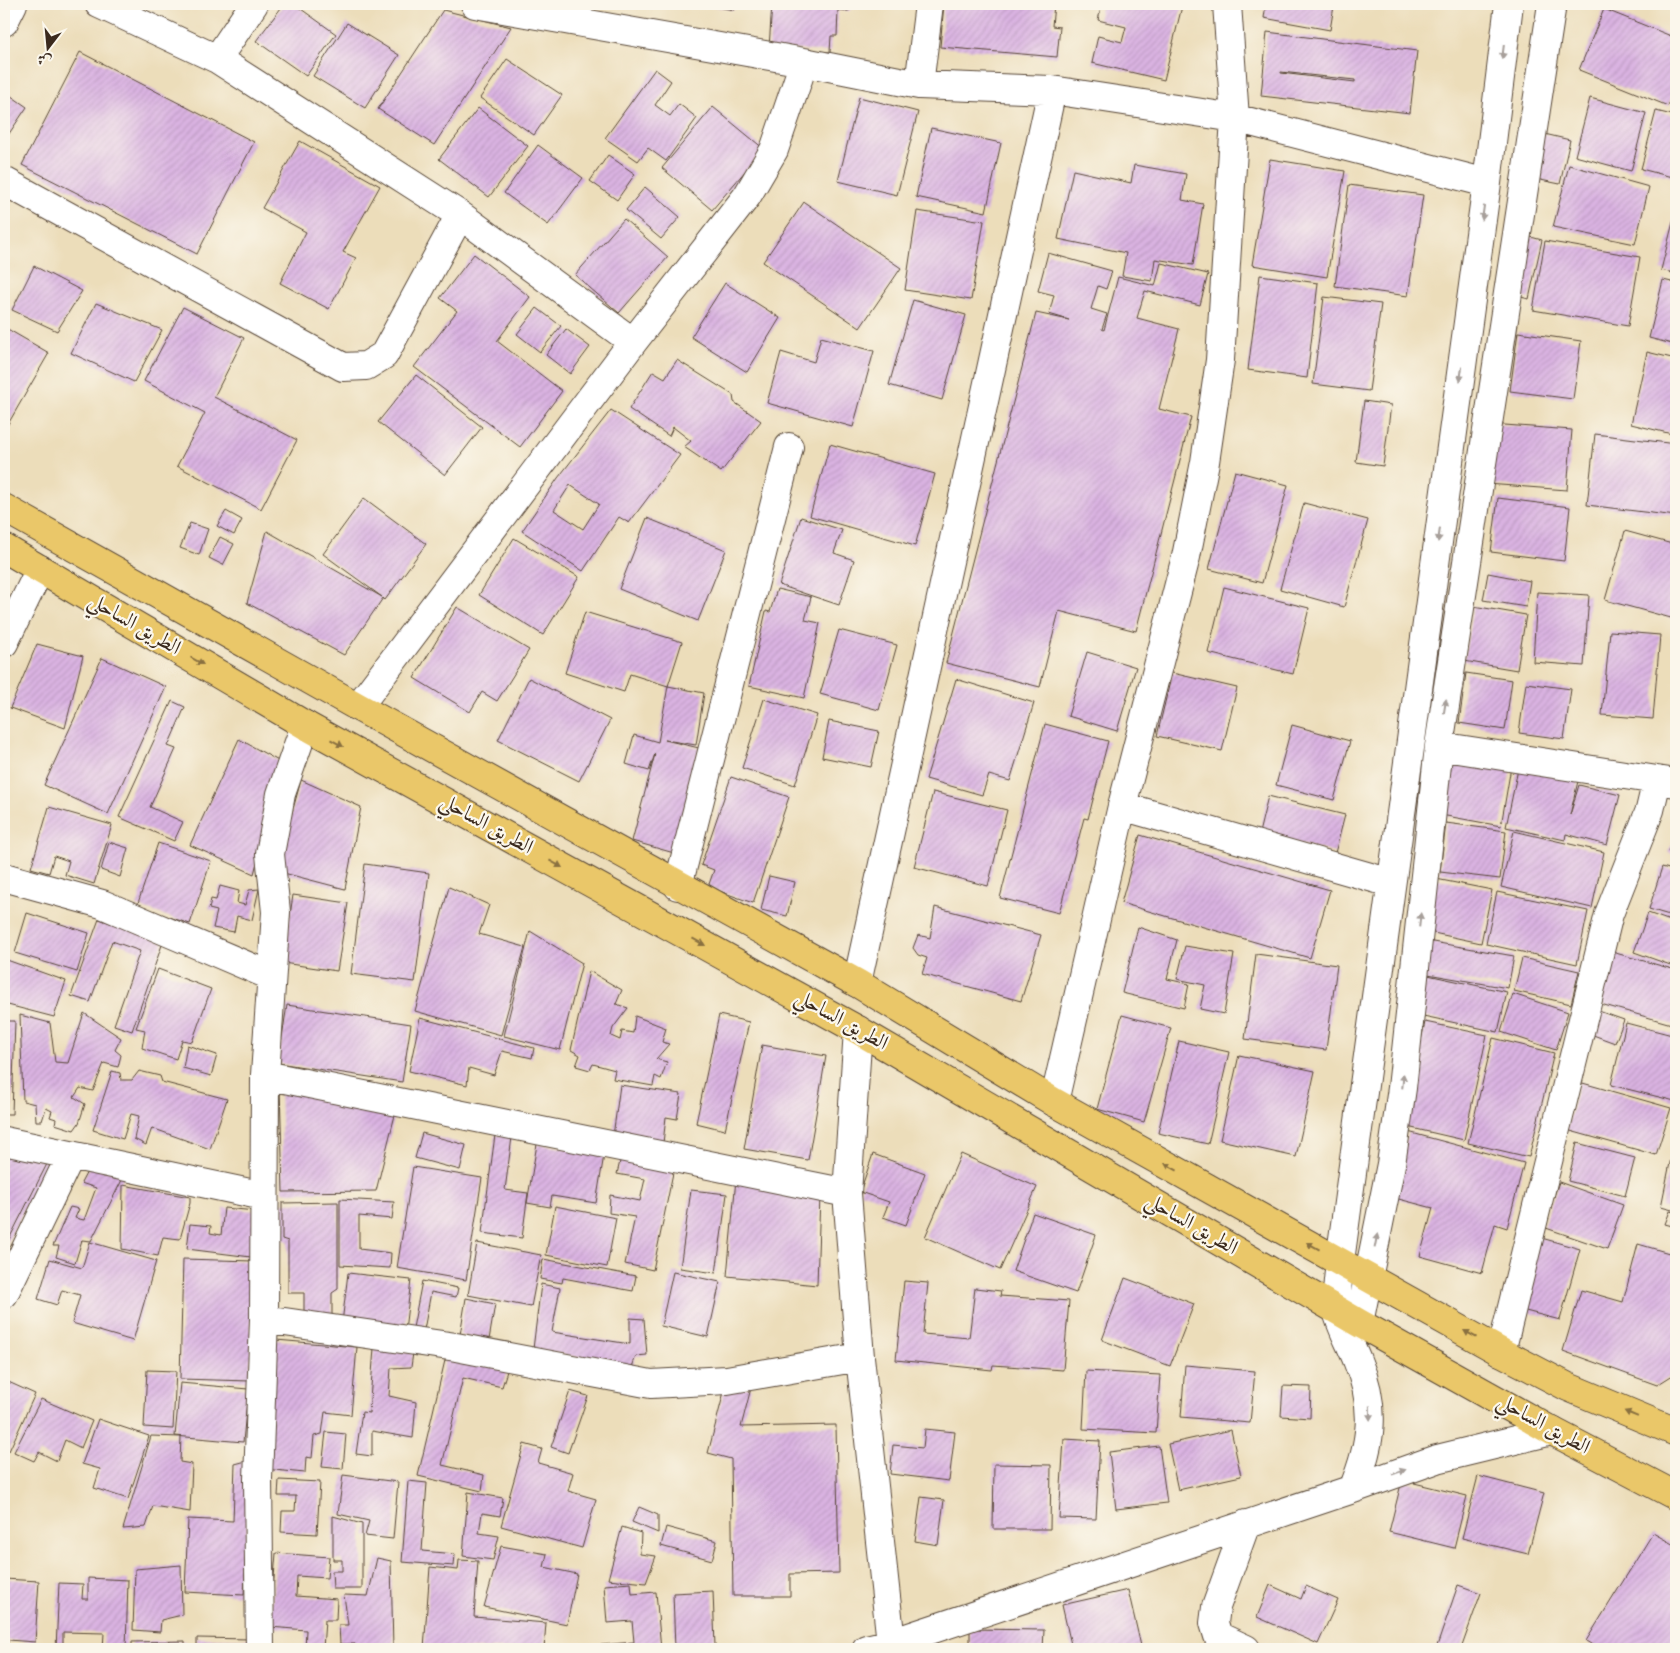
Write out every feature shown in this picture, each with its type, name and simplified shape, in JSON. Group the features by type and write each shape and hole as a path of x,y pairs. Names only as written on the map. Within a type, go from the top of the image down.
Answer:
{"highway":[{"name":"الطريق الساحلي","path":"4,508 678,886 857,983 1054,1102 1501,1352 1568,1387 1676,1432"},
{"name":"الطريق الساحلي","path":"4,548 305,725 858,1030 1359,1324 1552,1431 1676,1496"}],"street":[{"path":"99,4 217,59 460,215 633,342"},
{"path":"217,59 254,4"},
{"path":"475,4 804,62 919,85 1052,90 1235,118 1487,183"},
{"path":"919,85 929,4"},
{"path":"1054,1102 1122,806 1186,556 1205,462 1220,360 1235,118 1227,4"},
{"path":"1353,1489 1366,1453 1370,1429 1370,1408 1360,1366 1336,1310 1340,1261 1487,183 1509,4"},
{"path":"1359,1324 1391,1164 1402,1088 1439,746 1552,4"},
{"path":"358,707 633,342 747,196 774,150 804,62"},
{"path":"857,983 1052,90"},
{"path":"4,181 343,367 366,366 384,355 460,215"},
{"path":"678,886 789,447"},
{"path":"4,643 40,569"},
{"path":"260,1649 258,1479 264,1320 265,1074 276,912 270,854 281,794 305,725"},
{"path":"1439,746 1667,782 1650,810 1610,914 1501,1352"},
{"path":"1122,806 1391,883"},
{"path":"4,876 102,904 272,976"},
{"path":"858,1030 847,1193 879,1646 936,1639 1246,1524 1437,1459 1552,1431"},
{"path":"265,1074 847,1193"},
{"path":"4,1141 264,1196"},
{"path":"4,1294 71,1155"},
{"path":"264,1320 456,1347 651,1384 727,1380 860,1357"},
{"path":"1246,1524 1216,1607 1214,1623 1218,1636 1246,1649"}],"building":[{"path":"284,4 294,4 336,34 306,76 256,41"},
{"path":"701,4 735,4 734,10"},
{"path":"772,4 856,4 848,11 838,10 837,36 831,36 830,52 769,48"},
{"path":"944,4 1054,4 1052,26 1060,27 1057,57 940,47"},
{"path":"1102,4 1173,4 1182,6 1164,80 1092,63 1098,36 1122,42 1126,27 1098,20"},
{"path":"1266,4 1324,4 1334,6 1330,30 1264,18"},
{"path":"1604,9 1676,38 1676,85 1668,106 1579,70"},
{"path":"443,10 511,27 434,145 378,109"},
{"path":"347,23 399,55 365,108 313,76"},
{"path":"1267,32 1417,51 1410,113 1261,96","holes":["1281,72 1355,80 1355,82"]},
{"path":"80,52 254,142 197,254 22,165"},
{"path":"507,59 562,95 534,135 480,98"},
{"path":"655,69 671,81 655,105 670,116 679,104 697,118 666,161 648,148 638,161 605,138"},
{"path":"4,91 27,107 4,141"},
{"path":"859,97 918,112 897,195 838,181"},
{"path":"1590,98 1646,113 1631,171 1575,156"},
{"path":"713,107 764,149 712,210 662,168"},
{"path":"478,108 528,146 489,197 439,159"},
{"path":"1656,111 1676,116 1676,161 1672,177 1641,169"},
{"path":"931,128 1001,143 986,212 916,197"},
{"path":"1536,132 1570,140 1560,184 1526,177"},
{"path":"300,141 380,186 343,252 356,258 329,309 280,283 306,232 262,208"},
{"path":"538,145 583,178 548,225 504,193"},
{"path":"608,155 635,174 617,200 590,181"},
{"path":"1270,159 1345,171 1327,277 1252,265"},
{"path":"1134,165 1186,174 1182,200 1203,204 1193,265 1155,259 1152,281 1122,276 1126,253 1058,239 1073,170 1131,183"},
{"path":"1569,165 1649,187 1635,244 1553,227"},
{"path":"1349,185 1423,195 1408,296 1335,286"},
{"path":"645,187 680,217 661,239 626,210"},
{"path":"804,202 901,268 860,328 763,262"},
{"path":"1676,210 1676,274 1661,270"},
{"path":"917,211 984,221 971,300 905,290"},
{"path":"624,219 668,257 619,313 575,275"},
{"path":"1516,233 1542,240 1529,299 1504,293"},
{"path":"1545,241 1640,257 1628,326 1533,310"},
{"path":"1048,253 1112,271 1106,289 1098,286 1091,309 1107,314 1102,329 1104,330 1118,277 1155,286 1161,263 1208,274 1200,305 1145,291 1137,318 1179,329 1159,409 1191,417 1136,631 1059,611 1040,687 946,663 1036,313 1069,320 1049,314 1054,295 1038,291"},
{"path":"474,254 530,297 497,341 562,391 520,447 414,367 457,311 440,298"},
{"path":"34,266 82,291 57,331 12,310"},
{"path":"1260,275 1318,283 1307,378 1248,370"},
{"path":"1663,280 1676,283 1676,345 1649,338"},
{"path":"725,283 780,318 747,372 691,337"},
{"path":"1324,297 1381,304 1369,391 1313,384"},
{"path":"913,300 966,315 942,400 889,385"},
{"path":"96,303 162,330 134,382 71,353"},
{"path":"183,307 244,338 214,397 297,440 261,509 177,466 205,413 144,381"},
{"path":"537,308 561,326 540,352 517,334"},
{"path":"4,327 49,353 4,431"},
{"path":"566,329 590,347 570,374 546,355"},
{"path":"1518,332 1581,341 1573,399 1510,391"},
{"path":"821,337 874,351 853,427 767,403 781,352 814,362"},
{"path":"1647,352 1676,359 1676,435 1631,424"},
{"path":"677,360 733,395 734,402 761,421 721,472 684,447 691,441 673,427 669,436 629,409 653,371 665,378"},
{"path":"416,375 482,427 445,475 378,422"},
{"path":"1364,401 1391,405 1383,466 1356,462"},
{"path":"611,410 680,455 629,523 619,517 583,571 522,531 558,478","holes":["570,485 599,504 583,529 554,510"]},
{"path":"1491,424 1572,430 1567,490 1487,484"},
{"path":"1595,434 1676,444 1676,516 1587,505"},
{"path":"830,444 935,474 915,546 810,516"},
{"path":"1235,471 1288,485 1262,583 1209,569"},
{"path":"364,498 426,544 385,600 383,598 344,655 247,603 267,531 382,597 323,554"},
{"path":"1498,498 1570,507 1564,561 1491,552"},
{"path":"1304,503 1368,520 1344,607 1280,589"},
{"path":"226,511 242,520 234,535 217,526"},
{"path":"801,517 842,530 834,553 854,560 839,605 779,585"},
{"path":"647,518 726,550 698,621 619,589"},
{"path":"190,523 208,529 199,555 180,548"},
{"path":"1625,531 1676,545 1676,601 1671,618 1605,600"},
{"path":"220,537 234,544 223,565 209,558"},
{"path":"514,538 579,577 543,635 479,595"},
{"path":"1488,573 1530,581 1526,607 1483,600"},
{"path":"1224,587 1309,608 1293,674 1208,653"},
{"path":"777,589 811,597 805,620 820,623 804,698 749,686 766,611 770,612"},
{"path":"1537,592 1589,595 1584,666 1533,662"},
{"path":"1473,606 1526,615 1517,670 1464,661"},
{"path":"457,607 529,650 497,701 482,692 470,712 414,678"},
{"path":"585,612 682,642 668,686 630,674 624,692 565,673"},
{"path":"839,630 897,645 879,710 820,694"},
{"path":"1610,631 1660,635 1653,719 1602,715"},
{"path":"37,644 83,656 65,728 10,708"},
{"path":"1087,652 1136,667 1117,731 1068,716"},
{"path":"102,658 166,687 108,814 44,785"},
{"path":"1172,673 1237,688 1222,751 1157,736"},
{"path":"1466,673 1512,680 1505,730 1459,723"},
{"path":"529,678 610,720 579,781 498,740"},
{"path":"956,679 1034,703 1010,781 989,775 982,795 926,779"},
{"path":"1526,683 1571,689 1564,739 1519,733"},
{"path":"668,686 704,693 696,745 665,740 699,748 674,853 632,841 655,754 649,771 626,764 634,735 658,742"},
{"path":"764,699 817,715 795,785 742,768"},
{"path":"172,701 185,707 168,746 176,749 150,807 183,822 174,841 119,817"},
{"path":"829,721 879,731 871,767 822,757"},
{"path":"1045,724 1108,741 1088,819 1084,818 1059,913 1000,898"},
{"path":"1292,725 1350,741 1334,800 1276,785"},
{"path":"239,739 282,763 254,874 190,845"},
{"path":"1451,757 1511,767 1501,826 1441,815"},
{"path":"1518,769 1578,781 1570,815 1579,785 1620,795 1607,845 1566,834 1565,840 1506,827"},
{"path":"731,777 789,797 753,903 708,887 714,870 701,865"},
{"path":"301,780 361,807 345,889 276,871"},
{"path":"933,792 1007,810 988,886 914,867"},
{"path":"1268,796 1345,815 1335,853 1259,833"},
{"path":"49,807 112,825 94,884 65,875 69,861 54,856 49,873 31,868"},
{"path":"1446,823 1506,831 1500,879 1440,872"},
{"path":"1514,831 1604,852 1592,908 1501,887"},
{"path":"1140,835 1330,890 1310,958 1121,903"},
{"path":"1676,839 1676,857 1668,851"},
{"path":"109,842 128,848 120,877 101,870"},
{"path":"158,843 211,861 190,924 137,906"},
{"path":"365,864 429,873 415,982 351,974"},
{"path":"1662,867 1676,871 1676,917 1649,909"},
{"path":"769,876 795,882 787,916 761,910"},
{"path":"1436,879 1492,890 1481,943 1424,931"},
{"path":"220,886 239,891 237,903 245,905 249,890 259,889 252,920 237,916 234,932 213,928 217,911 209,909 211,899 216,900"},
{"path":"449,887 489,905 479,934 525,947 501,1035 415,1011"},
{"path":"1497,892 1588,911 1577,964 1486,944"},
{"path":"293,895 348,903 337,971 283,963"},
{"path":"935,907 1041,935 1021,1001 922,974 927,958 918,955 913,948 918,935 930,938"},
{"path":"27,913 89,933 77,972 15,953"},
{"path":"1648,913 1676,923 1676,967 1634,952"},
{"path":"99,919 163,942 132,1031 114,1025 140,951 112,941 90,1002 71,996"},
{"path":"1138,927 1177,940 1167,979 1189,984 1184,1008 1122,993"},
{"path":"530,931 582,963 560,1050 504,1036"},
{"path":"1427,941 1514,956 1508,988 1422,973"},
{"path":"1185,946 1234,954 1224,1014 1200,1009 1205,985 1177,979"},
{"path":"1612,952 1676,970 1675,1025 1597,1003"},
{"path":"1256,954 1337,965 1326,1050 1245,1039"},
{"path":"1522,958 1579,971 1571,1004 1514,991"},
{"path":"4,959 66,981 54,1017 4,1004"},
{"path":"158,969 211,989 192,1042 182,1040 176,1059 142,1048 145,1030 136,1028"},
{"path":"589,971 622,990 616,1004 628,1008 613,1028 611,1036 620,1040 622,1031 633,1033 635,1016 666,1028 662,1042 669,1044 656,1059 667,1062 661,1079 655,1076 653,1086 613,1079 615,1070 593,1064 590,1070 576,1066 580,1055 571,1050"},
{"path":"1423,974 1507,992 1498,1032 1414,1014"},
{"path":"1513,994 1568,1012 1556,1050 1501,1032"},
{"path":"287,1005 411,1024 402,1082 278,1063"},
{"path":"1593,1009 1624,1020 1615,1043 1585,1032"},
{"path":"84,1013 121,1038 115,1050 121,1055 118,1067 104,1063 93,1091 80,1088 74,1097 85,1104 79,1123 74,1130 55,1124 56,1119 50,1117 52,1111 46,1108 42,1121 36,1121 35,1104 23,1101 20,1015 50,1023 55,1062 68,1063"},
{"path":"719,1015 749,1022 725,1130 696,1123"},
{"path":"1122,1015 1171,1028 1144,1122 1097,1109"},
{"path":"420,1018 534,1048 532,1058 502,1051 494,1075 469,1068 467,1085 409,1071"},
{"path":"4,1021 15,1021 12,1114 4,1114"},
{"path":"1425,1022 1487,1035 1464,1140 1403,1126"},
{"path":"1626,1023 1676,1036 1675,1101 1611,1085"},
{"path":"1493,1038 1554,1053 1529,1157 1468,1143"},
{"path":"1179,1041 1229,1052 1208,1144 1158,1133"},
{"path":"187,1045 217,1055 211,1076 183,1068"},
{"path":"762,1045 826,1056 808,1160 744,1149"},
{"path":"1239,1055 1315,1071 1296,1157 1220,1140"},
{"path":"112,1071 120,1073 121,1080 132,1080 139,1071 160,1076 162,1082 227,1099 210,1149 152,1128 146,1145 134,1139 139,1116 131,1114 123,1139 93,1130"},
{"path":"1579,1082 1671,1108 1656,1155 1567,1130"},
{"path":"620,1085 681,1094 677,1119 666,1117 663,1143 613,1136"},
{"path":"280,1087 395,1115 376,1191 283,1192"},
{"path":"1408,1132 1524,1163 1507,1228 1495,1224 1482,1273 1420,1256 1433,1208 1391,1197"},
{"path":"422,1133 466,1145 460,1170 415,1158"},
{"path":"495,1135 512,1137 505,1190 528,1193 522,1238 482,1233"},
{"path":"1577,1143 1635,1158 1625,1196 1568,1181"},
{"path":"537,1144 604,1155 596,1203 552,1196 550,1207 527,1203"},
{"path":"4,1150 48,1162 4,1249"},
{"path":"1672,1153 1676,1154 1676,1211 1661,1207"},
{"path":"873,1154 925,1173 906,1225 883,1217 889,1202 860,1192"},
{"path":"961,1154 1037,1187 1000,1270 925,1237"},
{"path":"621,1157 674,1168 653,1270 625,1264 635,1217 609,1213 610,1195 640,1201 645,1179 617,1174"},
{"path":"90,1166 124,1176 91,1241 82,1240 75,1263 56,1257 59,1246 53,1246 70,1207 79,1209 75,1218 84,1220 96,1188 81,1183"},
{"path":"413,1167 482,1178 466,1280 397,1268"},
{"path":"736,1179 820,1195 817,1285 727,1276"},
{"path":"1559,1182 1623,1205 1607,1249 1543,1227"},
{"path":"123,1185 190,1197 180,1239 163,1237 158,1256 122,1249"},
{"path":"691,1190 727,1194 716,1273 680,1268"},
{"path":"340,1199 394,1202 392,1219 359,1216 359,1249 391,1253 390,1268 340,1265"},
{"path":"338,1202 338,1289 332,1293 332,1316 304,1316 304,1293 288,1293 288,1241 282,1239 282,1203"},
{"path":"555,1206 616,1218 607,1267 546,1255"},
{"path":"224,1208 256,1211 251,1257 187,1249 190,1224 211,1226 210,1233 221,1235"},
{"path":"1670,1211 1676,1213 1676,1227 1665,1224"},
{"path":"1033,1213 1096,1235 1076,1293 1013,1271"},
{"path":"1538,1237 1580,1249 1560,1320 1518,1309"},
{"path":"90,1242 156,1261 133,1341 72,1323 80,1295 62,1290 57,1305 38,1299 50,1259 82,1268"},
{"path":"477,1243 541,1255 531,1307 468,1295"},
{"path":"1638,1244 1676,1255 1676,1373 1657,1385 1563,1351 1581,1290 1623,1302"},
{"path":"183,1259 253,1261 250,1381 180,1379"},
{"path":"543,1259 636,1276 633,1291 563,1278 562,1283 540,1279"},
{"path":"673,1272 720,1282 708,1337 661,1326"},
{"path":"348,1273 411,1280 405,1330 342,1323"},
{"path":"1125,1278 1194,1304 1170,1366 1102,1340"},
{"path":"422,1281 458,1288 456,1297 431,1292 424,1330 413,1328"},
{"path":"904,1281 928,1283 923,1334 969,1338 975,1288 1001,1291 1000,1296 1069,1301 1063,1370 993,1365 992,1370 896,1360"},
{"path":"541,1284 560,1288 552,1332 630,1344 630,1318 644,1319 647,1355 636,1356 632,1367 533,1349"},
{"path":"466,1298 495,1304 489,1340 460,1335"},
{"path":"276,1340 357,1347 351,1415 325,1412 322,1434 314,1436 312,1458 306,1457 305,1473 264,1469"},
{"path":"374,1348 413,1353 411,1367 391,1368 389,1396 416,1402 413,1438 372,1431 372,1456 356,1454 362,1412 369,1413"},
{"path":"446,1356 507,1371 502,1387 463,1378 442,1465 484,1475 482,1491 418,1476"},
{"path":"1185,1365 1255,1371 1250,1423 1181,1417"},
{"path":"147,1370 176,1371 173,1429 144,1427"},
{"path":"1086,1371 1160,1375 1156,1433 1083,1429"},
{"path":"4,1380 35,1394 9,1451 4,1449"},
{"path":"180,1383 248,1389 243,1442 175,1436"},
{"path":"1283,1386 1311,1387 1310,1418 1281,1416"},
{"path":"725,1388 751,1388 741,1427 836,1425 839,1573 790,1574 790,1596 733,1596 731,1459 708,1453"},
{"path":"570,1391 588,1396 568,1453 551,1447"},
{"path":"41,1399 92,1421 81,1448 65,1440 57,1461 39,1452 34,1461 14,1452"},
{"path":"98,1419 149,1436 128,1499 94,1488 100,1469 82,1464"},
{"path":"925,1429 955,1432 949,1481 890,1474 893,1445 923,1448"},
{"path":"1231,1430 1241,1476 1178,1490 1168,1444"},
{"path":"326,1432 346,1434 343,1469 322,1467"},
{"path":"151,1436 181,1437 180,1462 192,1464 190,1512 153,1506 146,1527 123,1529"},
{"path":"1064,1439 1100,1441 1096,1519 1059,1518"},
{"path":"524,1444 542,1449 538,1463 573,1473 568,1491 596,1499 582,1548 501,1526"},
{"path":"1159,1446 1167,1503 1116,1509 1109,1452"},
{"path":"250,1460 244,1595 185,1592 188,1519 233,1521 235,1464"},
{"path":"994,1464 1051,1465 1050,1529 993,1529"},
{"path":"343,1475 398,1482 393,1539 365,1536 369,1521 338,1514"},
{"path":"1478,1476 1544,1493 1528,1554 1462,1538"},
{"path":"279,1480 320,1482 317,1534 281,1532 282,1511 295,1511 296,1496 278,1496"},
{"path":"1402,1480 1467,1496 1454,1548 1389,1532"},
{"path":"408,1481 427,1483 422,1551 455,1554 454,1566 402,1562"},
{"path":"468,1492 503,1498 500,1516 482,1513 479,1533 499,1536 493,1560 463,1556"},
{"path":"921,1497 944,1500 938,1545 915,1541"},
{"path":"639,1507 658,1515 658,1533 632,1522"},
{"path":"333,1516 362,1524 362,1589 333,1589 332,1571 342,1571 342,1560 333,1560"},
{"path":"622,1527 641,1533 640,1554 656,1556 646,1583 608,1579"},
{"path":"666,1527 717,1541 712,1560 661,1546"},
{"path":"1653,1533 1676,1546 1676,1649 1599,1649 1586,1641"},
{"path":"501,1546 547,1554 544,1567 577,1574 567,1624 484,1607"},
{"path":"276,1553 329,1557 327,1578 297,1576 296,1596 337,1599 336,1620 325,1620 323,1649 305,1649 306,1630 270,1627"},
{"path":"377,1558 391,1561 393,1649 355,1649 355,1644 340,1644 339,1625 348,1625 344,1595 368,1596"},
{"path":"459,1560 478,1561 474,1617 546,1623 544,1649 424,1649 430,1567 458,1570"},
{"path":"181,1565 182,1615 161,1620 160,1632 133,1630 135,1569"},
{"path":"88,1578 128,1580 126,1649 103,1649 104,1633 63,1632 63,1649 56,1649 59,1583 83,1584 82,1599 88,1599"},
{"path":"4,1579 39,1581 35,1642 8,1640 7,1649 4,1649"},
{"path":"631,1583 632,1594 656,1592 661,1649 601,1649 601,1645 634,1642 632,1621 607,1623 604,1585"},
{"path":"1270,1585 1301,1599 1306,1586 1338,1600 1318,1644 1257,1617"},
{"path":"1458,1585 1481,1593 1461,1649 1436,1649"},
{"path":"1128,1590 1141,1646 1127,1649 1072,1649 1062,1605"},
{"path":"713,1591 715,1647 675,1649 673,1593"},
{"path":"970,1629 1044,1630 1043,1649 970,1649"},
{"path":"197,1638 250,1639 250,1649 197,1649"},
{"path":"185,1641 185,1649 132,1649 132,1642"}]}
